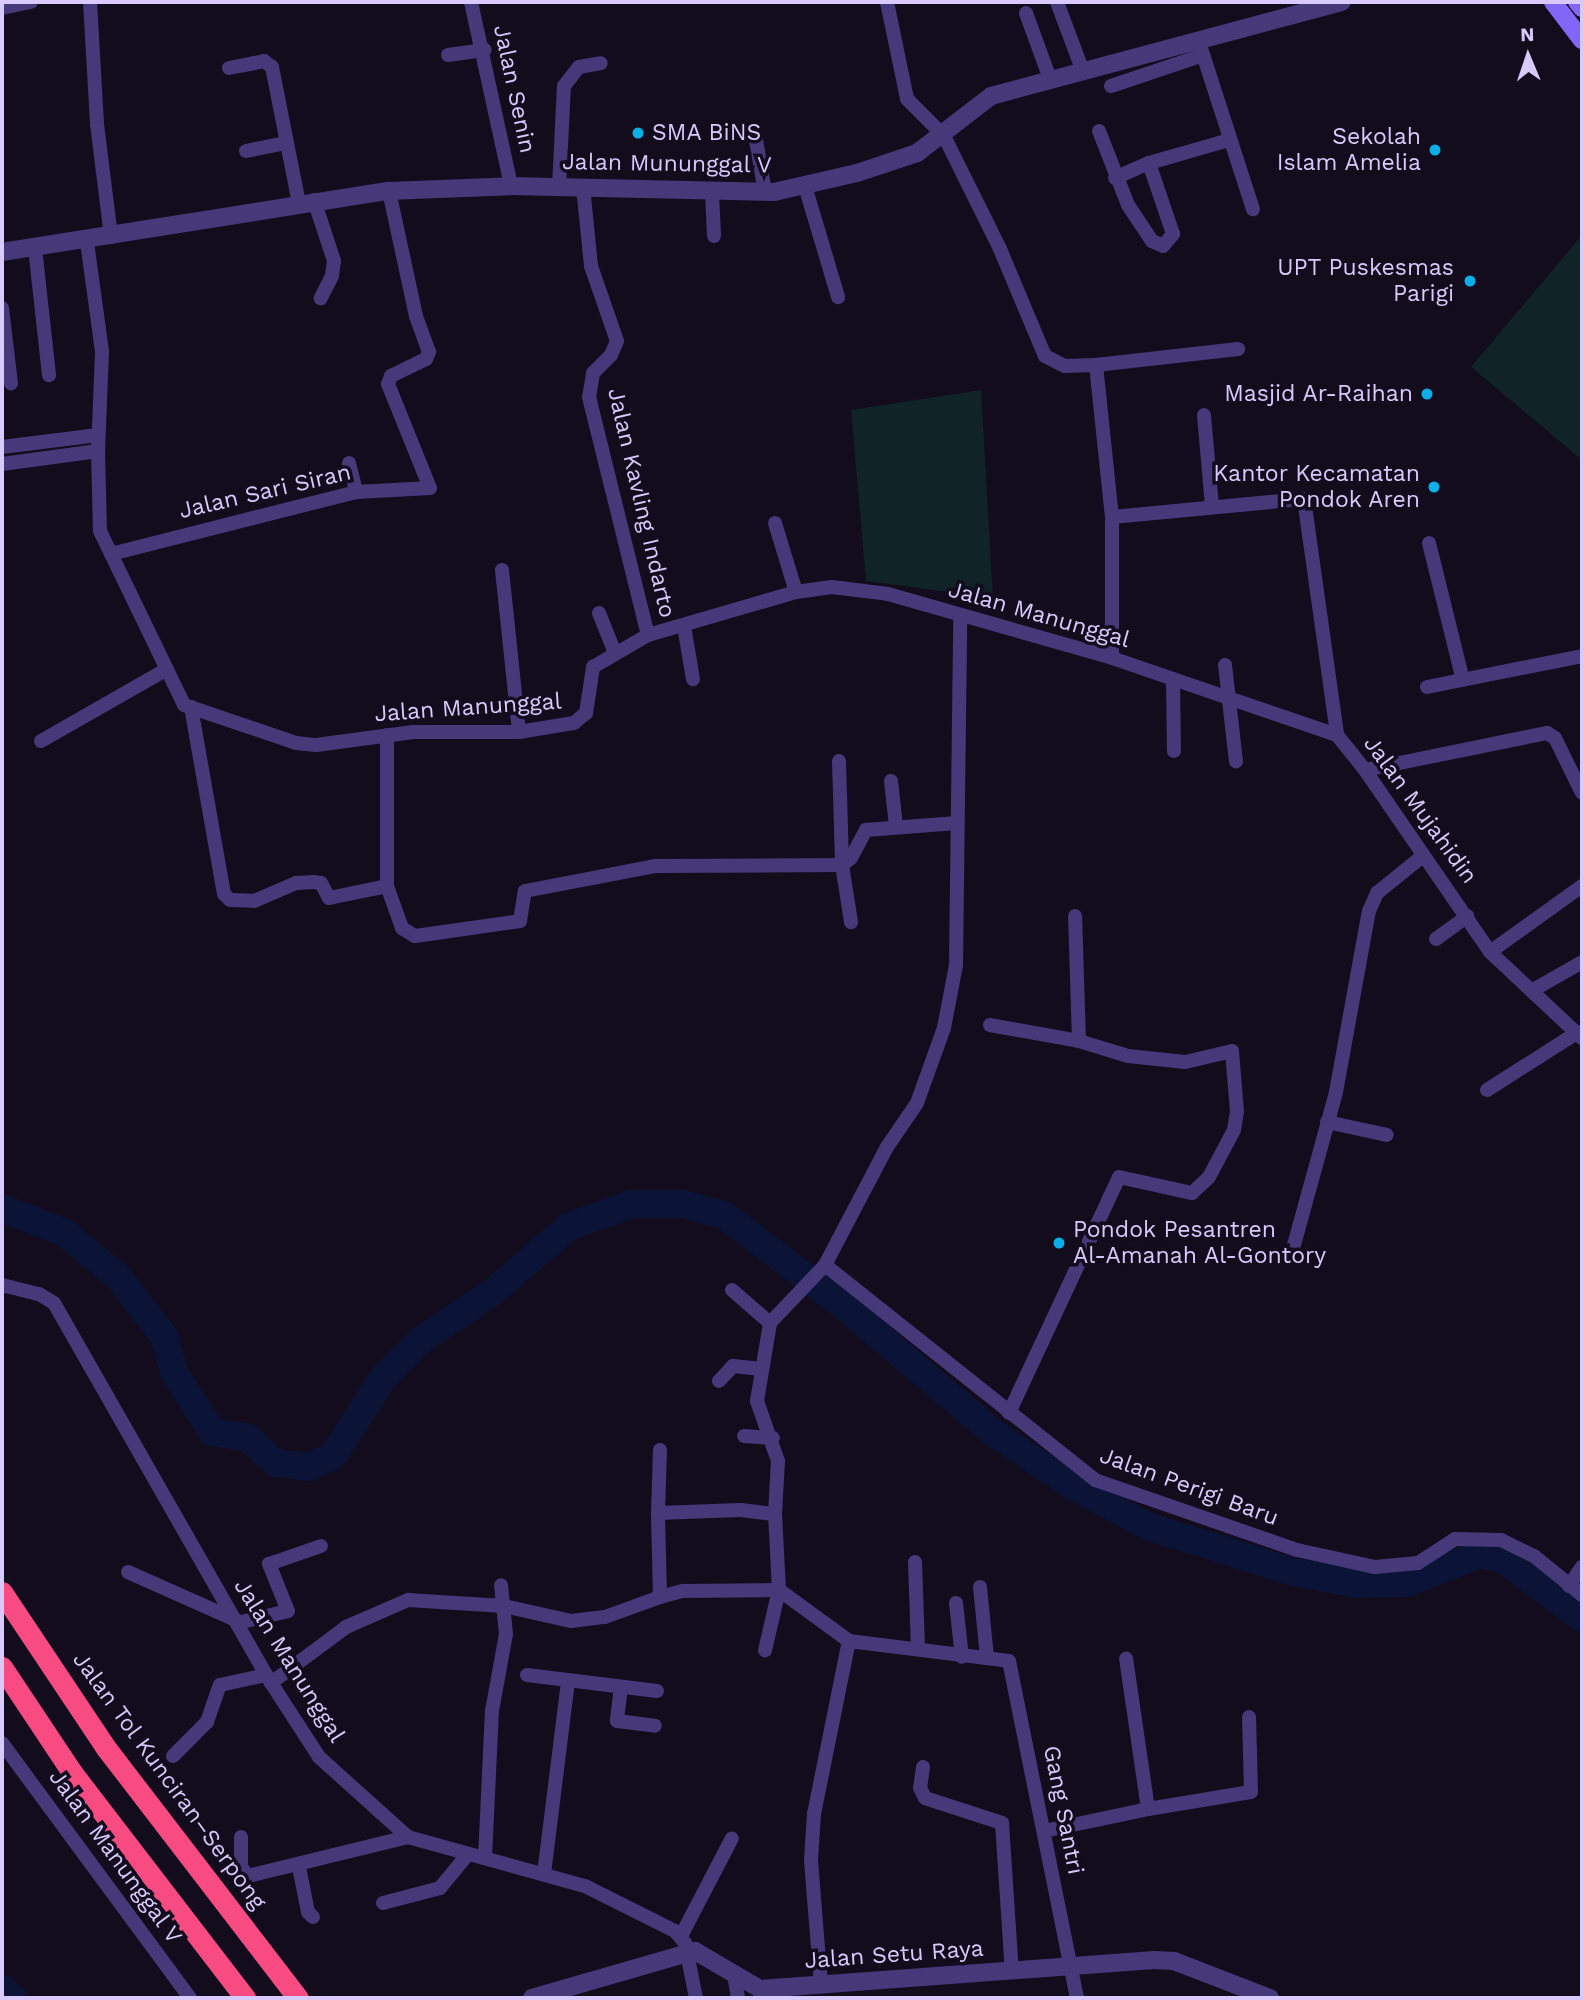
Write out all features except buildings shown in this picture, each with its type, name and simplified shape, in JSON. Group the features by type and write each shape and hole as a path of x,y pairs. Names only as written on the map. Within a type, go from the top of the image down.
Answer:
{"highway":[{"name":"Jalan Tol Kunciran–Serpong","path":"2,1592 106,1748 298,1998"},
{"path":"2,1667 71,1771 245,1998"}],"main road":[{"path":"1553,2 1582,40"},
{"path":"1577,2 1582,8"}],"street":[{"path":"2,8 31,2"},
{"path":"90,2 97,124 111,237"},
{"name":"Jalan Senin","path":"471,2 485,50 511,186"},
{"path":"887,2 907,99 944,136 1000,248 1045,356 1065,366 1096,365 1238,349"},
{"path":"1057,2 1082,69"},
{"name":"Jalan Mununggal V","path":"2,252 87,242 307,202 389,191 511,186 712,193 765,192 805,186 894,163 944,136 983,100 1082,69 1200,47 1342,2"},
{"path":"1026,13 1050,79"},
{"path":"1111,86 1200,47 1253,209"},
{"path":"448,55 485,50"},
{"path":"229,68 264,61 272,67 286,143 307,202 334,261 332,276 321,298"},
{"path":"559,187 564,86 579,67 601,63"},
{"path":"1099,131 1115,178 1152,241 1163,246 1173,234 1149,163"},
{"path":"756,140 765,192"},
{"path":"1115,178 1149,163 1229,140"},
{"path":"246,151 286,143"},
{"path":"805,186 838,297"},
{"name":"Jalan Kavling Indarto","path":"583,187 591,266 617,341 614,351 593,373 589,397 648,635"},
{"name":"Jalan Sari Siran","path":"111,554 356,492 430,488 388,384 391,376 426,359 429,352 416,316 389,191"},
{"path":"712,193 713,236"},
{"path":"87,242 102,352 98,435 100,531 177,695 191,708 223,894 230,900 254,901 296,883 314,882 321,883 329,898 387,886"},
{"path":"35,248 49,375"},
{"path":"2,308 11,383"},
{"path":"1096,365 1112,517 1112,658"},
{"path":"1204,415 1212,506"},
{"path":"2,447 98,435"},
{"path":"2,464 98,451"},
{"path":"349,463 356,492"},
{"path":"1112,517 1304,499 1337,735"},
{"path":"775,523 796,592"},
{"path":"1429,543 1463,680"},
{"path":"502,570 519,732"},
{"name":"Jalan Manunggal","path":"191,708 296,743 316,745 387,734 519,732 582,719 593,667 648,635 796,592 832,587 867,591 1112,658 1173,681"},
{"path":"600,613 615,653"},
{"path":"765,1650 779,1590 775,1514 779,1490 773,1438 757,1401 770,1323 821,1271 887,1147 917,1103 944,1028 956,965 960,617"},
{"path":"684,626 693,679"},
{"path":"1427,687 1582,656"},
{"path":"1225,665 1236,761"},
{"path":"41,741 167,669"},
{"path":"1173,681 1174,751"},
{"name":"Jalan Mujahidin","path":"1173,681 1337,735 1365,770 1468,916 1490,952 1580,1035"},
{"path":"1365,770 1547,733 1555,738 1582,793"},
{"path":"387,734 387,886 401,928 419,936 520,920 525,891 655,866 842,866 852,858 862,833 896,826 957,823"},
{"path":"839,761 842,866 851,922"},
{"path":"891,781 896,826"},
{"path":"1294,1245 1327,1122 1368,911 1377,893 1424,855"},
{"path":"1490,952 1582,886"},
{"path":"1075,916 1079,1041"},
{"path":"1436,939 1468,916"},
{"path":"1534,990 1582,962"},
{"path":"990,1025 1079,1041 1128,1056 1185,1062 1232,1051 1234,1129 1209,1177 1192,1193 1119,1177 1009,1413"},
{"path":"1487,1090 1580,1035"},
{"path":"1327,1122 1387,1135"},
{"name":"Jalan Perigi Baru","path":"821,1271 1095,1480 1297,1550 1375,1567 1418,1563 1455,1539 1479,1536 1519,1546 1582,1595"},
{"name":"Jalan Manunggal","path":"2,1285 39,1294 54,1303 268,1679 319,1757 408,1837 585,1886 685,1944"},
{"path":"732,1290 770,1323"},
{"path":"719,1381 733,1366 762,1368"},
{"path":"744,1436 773,1438"},
{"path":"660,1450 657,1513 660,1597"},
{"path":"657,1513 741,1510 775,1514"},
{"path":"128,1572 237,1621 288,1611 271,1561 321,1546"},
{"path":"915,1562 918,1649"},
{"path":"1569,1586 1582,1567"},
{"path":"485,1858 492,1711 506,1634 501,1585"},
{"path":"173,1756 207,1722 220,1685 268,1679 346,1627 379,1609 408,1600 504,1606 571,1621 605,1617 683,1591 779,1590 849,1641 962,1657 987,1657 980,1587"},
{"path":"956,1603 962,1657"},
{"path":"821,1985 811,1860 814,1814 849,1641"},
{"name":"Gang Santri","path":"987,1657 1009,1661 1074,1968 1077,1998"},
{"path":"1126,1659 1148,1810"},
{"path":"527,1675 657,1691"},
{"path":"544,1874 568,1680"},
{"path":"621,1687 617,1721 655,1726"},
{"path":"1044,1830 1251,1792 1249,1717"},
{"name":"Jalan Manunggal V","path":"2,1743 190,1998"},
{"path":"923,1767 920,1788 925,1798 1002,1823 1013,1972"},
{"path":"241,1837 245,1875 299,1867 408,1837"},
{"path":"696,1998 685,1944 732,1838"},
{"path":"383,1903 440,1888 468,1854"},
{"path":"299,1867 308,1912 313,1917"},
{"path":"532,1998 685,1944"},
{"name":"Jalan Setu Raya","path":"685,1944 760,1989 1174,1961 1239,1993 1270,1998"},
{"path":"734,1975 738,1998"}],"green space":[{"path":"1582,235 1582,460 1471,367"},
{"path":"981,390 993,598 866,581 851,410"}],"waterway":[{"path":"2,1208 65,1233 118,1277 164,1336 174,1372 212,1432 248,1438 276,1463 309,1467 333,1456 384,1377 421,1340 494,1291 568,1227 632,1204 682,1204 724,1215 845,1307 991,1431 1073,1486 1150,1527 1290,1571 1357,1584 1407,1583 1481,1554 1503,1559 1582,1618"},
{"path":"2,1989 13,1998"}],"place":[{"name":"SMA BiNS","path":"638,133"},
{"name":"Sekolah Islam Amelia","path":"1435,150"},
{"name":"UPT Puskesmas Parigi","path":"1470,281"},
{"name":"Masjid Ar-Raihan","path":"1427,394"},
{"name":"Kantor Kecamatan Pondok Aren","path":"1434,487"},
{"name":"Pondok Pesantren Al-Amanah Al-Gontory","path":"1059,1243"}]}
